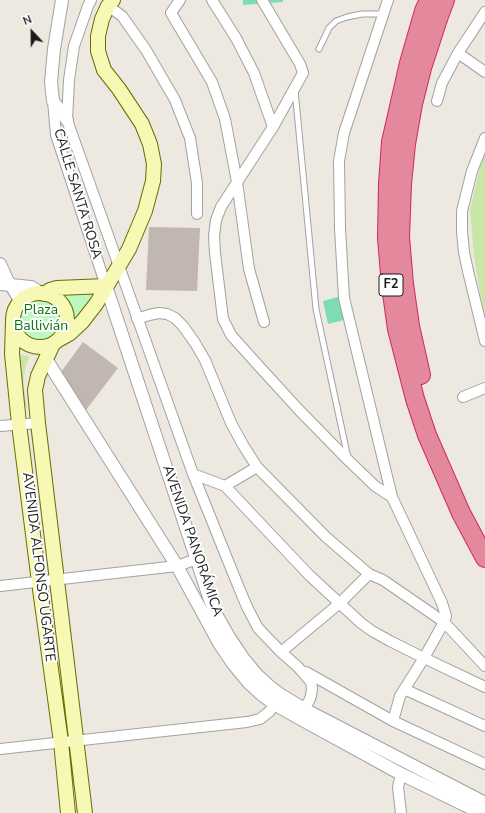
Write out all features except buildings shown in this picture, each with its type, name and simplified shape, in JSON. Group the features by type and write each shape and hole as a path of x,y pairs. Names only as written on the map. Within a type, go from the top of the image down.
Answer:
{"highway":[{"name":"F2","path":"429,0 424,11 409,63 392,142 388,184 387,238 391,286 397,329 414,399 424,428 461,513 485,558"},
{"name":"F2","path":"445,0 422,68 408,131 402,184 400,237 404,284 410,326 426,397 452,469 485,537"}],"main road":[{"path":"106,286 57,288 42,294 29,296 20,302 15,311 13,321 15,331 25,342 38,347 46,346 69,334 82,322 96,304 129,249 145,212 153,181 154,164 150,144 142,124 119,89 104,70 98,51 98,36 102,19 110,3"},
{"path":"42,294 54,297 65,309 67,325 56,341"},
{"name":"AVENIDA ALFONSO UGARTE","path":"13,321 12,354 39,582 61,742 68,813"},
{"name":"AVENIDA ALFONSO UGARTE","path":"56,341 38,376 35,390 75,741 85,813"}],"street":[{"name":"CALLE SANTA ROSA","path":"62,0 54,49 51,82 56,135 106,286"},
{"path":"180,0 171,13 212,82 225,119 237,182 249,269 264,322"},
{"path":"212,0 236,38 254,73 274,127"},
{"path":"262,0 300,64 303,73 274,127 221,207 216,220 214,236 216,266 223,319 231,335 299,410 375,486 392,498"},
{"path":"388,0 344,133 339,161 344,298 392,498 442,603 446,616 424,658 400,696 393,721"},
{"path":"67,120 68,80 74,46 91,2"},
{"path":"110,3 122,16 146,50 175,100 190,138 197,183 197,214"},
{"path":"437,101 442,84 458,53 485,12"},
{"path":"458,53 485,72"},
{"name":"CALLE SANTA ROSA","path":"53,101 67,120 193,474 238,588 258,628 298,667"},
{"path":"485,138 472,171 467,190 462,211 462,232 468,271 485,341"},
{"path":"0,264 5,284 20,302"},
{"path":"5,284 31,287 42,294"},
{"name":"AVENIDA PANORÁMICA","path":"106,286 203,581 218,616 229,637 243,658 278,700 401,774 481,813"},
{"path":"138,319 159,313 167,314 175,318 183,326 205,360 231,423 243,445 258,467 326,537 369,574 383,580 444,622 485,666"},
{"name":"AVENIDA PANORÁMICA","path":"46,359 177,566 220,643 234,665 248,682 261,694 304,710 485,803"},
{"path":"463,398 485,388"},
{"path":"0,426 38,423"},
{"path":"226,486 258,467"},
{"path":"193,474 226,486 309,575 361,623 372,631 424,658 485,687"},
{"path":"0,586 177,566 197,559"},
{"path":"281,652 340,603 369,574"},
{"path":"298,667 311,682 312,688 309,701 304,710"},
{"path":"298,667 393,721 485,764"},
{"path":"404,689 485,726"},
{"path":"0,749 247,722 260,718 270,711 278,700"},
{"path":"401,774 398,787 401,813"}],"lane":[{"path":"319,49 329,28 336,21 362,14 383,14"},
{"path":"294,88 316,309 349,461"}],"green space":[{"path":"243,0 283,0 283,2 243,5"},
{"path":"485,153 485,315 474,256 470,210 482,159"},
{"path":"52,291 93,291 96,295 73,329 69,310"},
{"path":"338,297 344,320 328,324 323,301"},
{"name":"Plaza Ballivián","path":"41,299 55,305 61,319 55,333 41,339 27,333 21,319 27,305"},
{"path":"16,353 30,357 26,364 23,383 27,407 24,407"}]}
